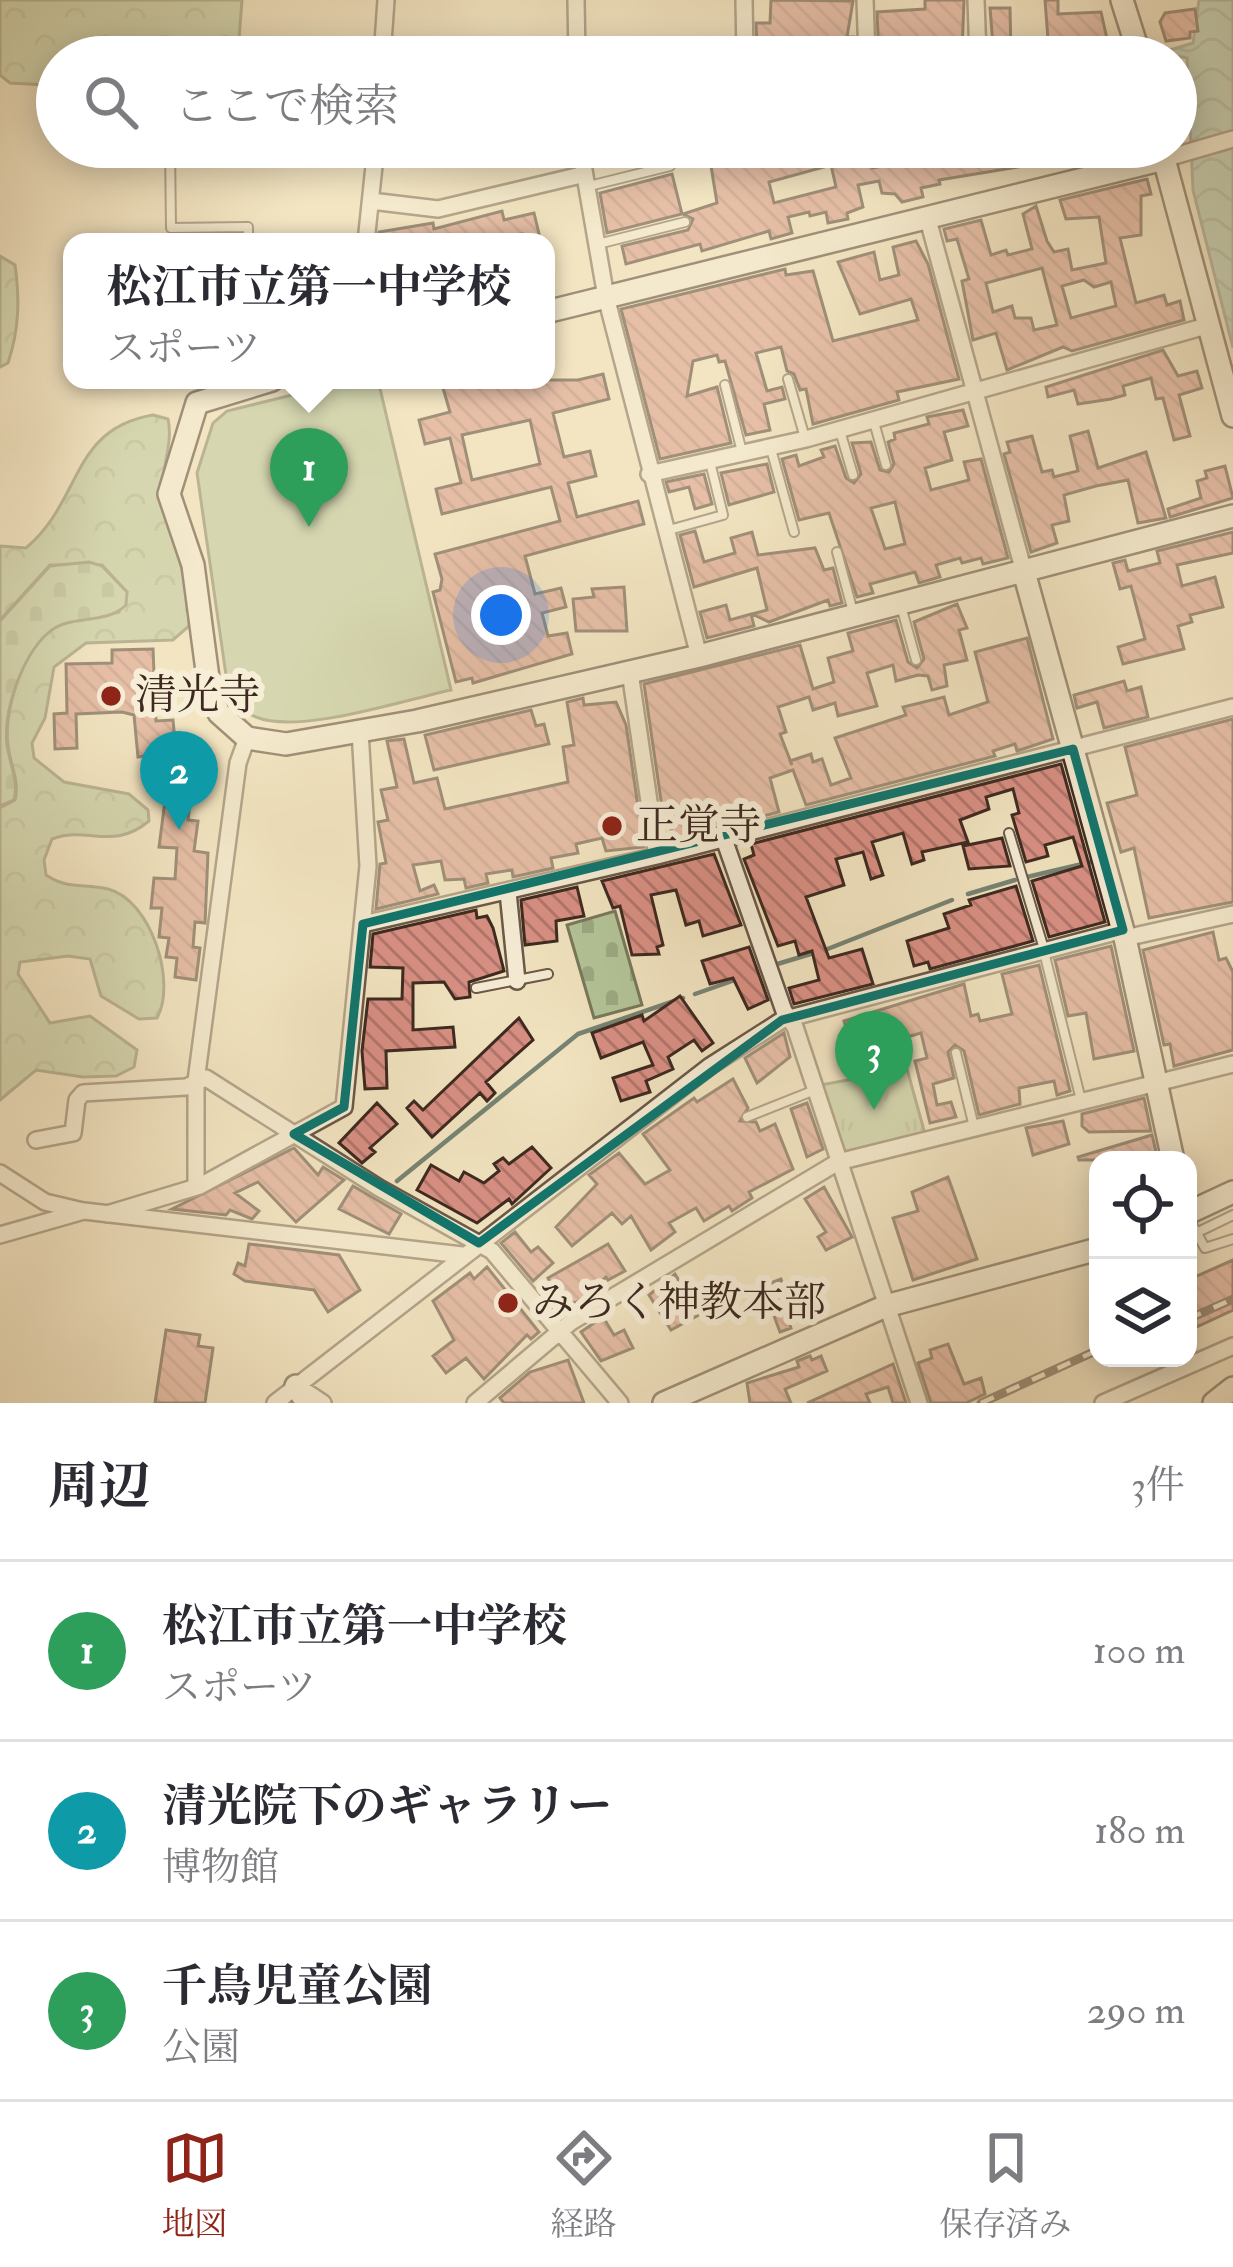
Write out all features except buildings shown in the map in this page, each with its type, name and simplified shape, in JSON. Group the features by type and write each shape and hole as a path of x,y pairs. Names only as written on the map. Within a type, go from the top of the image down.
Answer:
{"street":[{"path":"383,36 386,0"},
{"path":"576,0 577,36"},
{"path":"744,0 745,36"},
{"path":"865,0 866,36"},
{"path":"976,0 977,36"},
{"path":"1122,0 1134,36"},
{"path":"1197,149 1233,139"},
{"path":"368,233 374,168"},
{"path":"581,168 606,297 699,656"},
{"path":"555,310 1107,168"},
{"path":"1166,168 1206,326 1232,405"},
{"path":"371,200 438,209 582,181"},
{"path":"927,217 1124,934 1171,1151"},
{"path":"650,474 874,421 1206,326"},
{"path":"238,389 197,403 169,494 193,566 210,693 219,713 247,739 286,744 699,656 1233,516"},
{"path":"630,672 657,856"},
{"path":"363,924 657,856 1233,707"},
{"path":"107,1214 196,1187 344,1107 369,849 360,731"},
{"path":"196,1187 196,1082 238,763 247,739"},
{"path":"724,839 769,971 784,1011 792,1017 817,1089 919,1403"},
{"path":"508,892 518,981"},
{"path":"300,1397 462,1255 710,1066 792,1017 1044,951 1233,914"},
{"path":"475,1403 559,1330 838,1162 1233,1064"},
{"path":"36,1141 73,1133 77,1100 83,1093 186,1087 206,1078 492,1251 620,1403"},
{"path":"0,1173 45,1202 84,1211 462,1255"},
{"path":"1197,1216 1233,1192"},
{"path":"0,1235 84,1211"},
{"path":"664,1403 886,1306 1089,1251"},
{"path":"1103,1403 1233,1346"},
{"path":"1214,1403 1233,1388"},
{"path":"274,1403 300,1397 323,1403"}],"lane":[{"path":"170,168 171,228 248,227 248,233"},
{"path":"582,181 658,168"},
{"path":"597,244 685,222"},
{"path":"788,380 806,439"},
{"path":"725,385 742,453"},
{"path":"874,421 886,465"},
{"path":"840,430 853,475"},
{"path":"770,447 794,532"},
{"path":"664,531 723,515 710,460"},
{"path":"837,552 854,613"},
{"path":"900,604 916,660"},
{"path":"1009,833 1081,1102"},
{"path":"476,988 548,974"},
{"path":"956,1053 974,1129"},
{"path":"747,1117 817,1089"},
{"path":"1197,1220 1233,1215"},
{"path":"1197,1239 1211,1249 1233,1239"}],"highlighted area":[{"path":"1073,749 1123,930 782,1020 479,1243 294,1134 344,1107 363,924"}],"green space":[{"path":"0,0 242,0 239,36 36,36 36,84 10,83 0,75"},
{"path":"0,256 15,265 18,303 12,351 8,363 0,367"},
{"path":"316,389 380,389 451,690 298,722 256,717 241,708 227,682 197,473 213,423 227,411"},
{"path":"153,415 168,419 163,486 189,626 173,640 86,643 54,667 45,718 32,743 34,758 64,782 129,794 148,810 149,821 123,835 52,839 44,860 46,875 54,880 108,889 137,909 162,964 162,1003 157,1018 139,1019 101,996 90,959 68,956 20,962 18,974 50,1023 90,1016 137,1050 134,1067 116,1076 36,1070 0,1100 0,808 15,800 16,793 7,730 13,694 28,658 50,630 119,612 127,592 102,565 50,565 0,620 0,546 26,548 44,529 91,451 106,435"},
{"path":"89,562 102,566 127,592 126,605 108,615 57,627 30,655 8,716 14,800 0,806 0,621 50,566"},
{"path":"615,911 642,1005 594,1018 567,925"},
{"path":"907,1069 925,1134 850,1153 842,1149 821,1085"}],"water":[{"path":"1199,0 1233,0 1233,348 1193,190 1192,168 1197,168 1194,36"}],"waterway":[{"path":"1027,877 1095,861"},
{"path":"968,894 1015,880"},
{"path":"825,950 952,900"},
{"path":"774,965 814,953"},
{"path":"695,994 735,980"},
{"path":"397,1181 578,1034 683,998"}],"railway":[{"path":"1197,1315 1233,1299"},
{"path":"981,1403 1089,1354"}],"place":[{"name":"松江市立第一中学校","path":"309,527"},
{"name":"清光寺","path":"111,696"},
{"name":"正覚寺","path":"612,826"},
{"name":"清光院下のギャラリー","path":"179,830"},
{"name":"千鳥児童公園","path":"874,1110"},
{"name":"みろく神教本部","path":"508,1303"}]}
